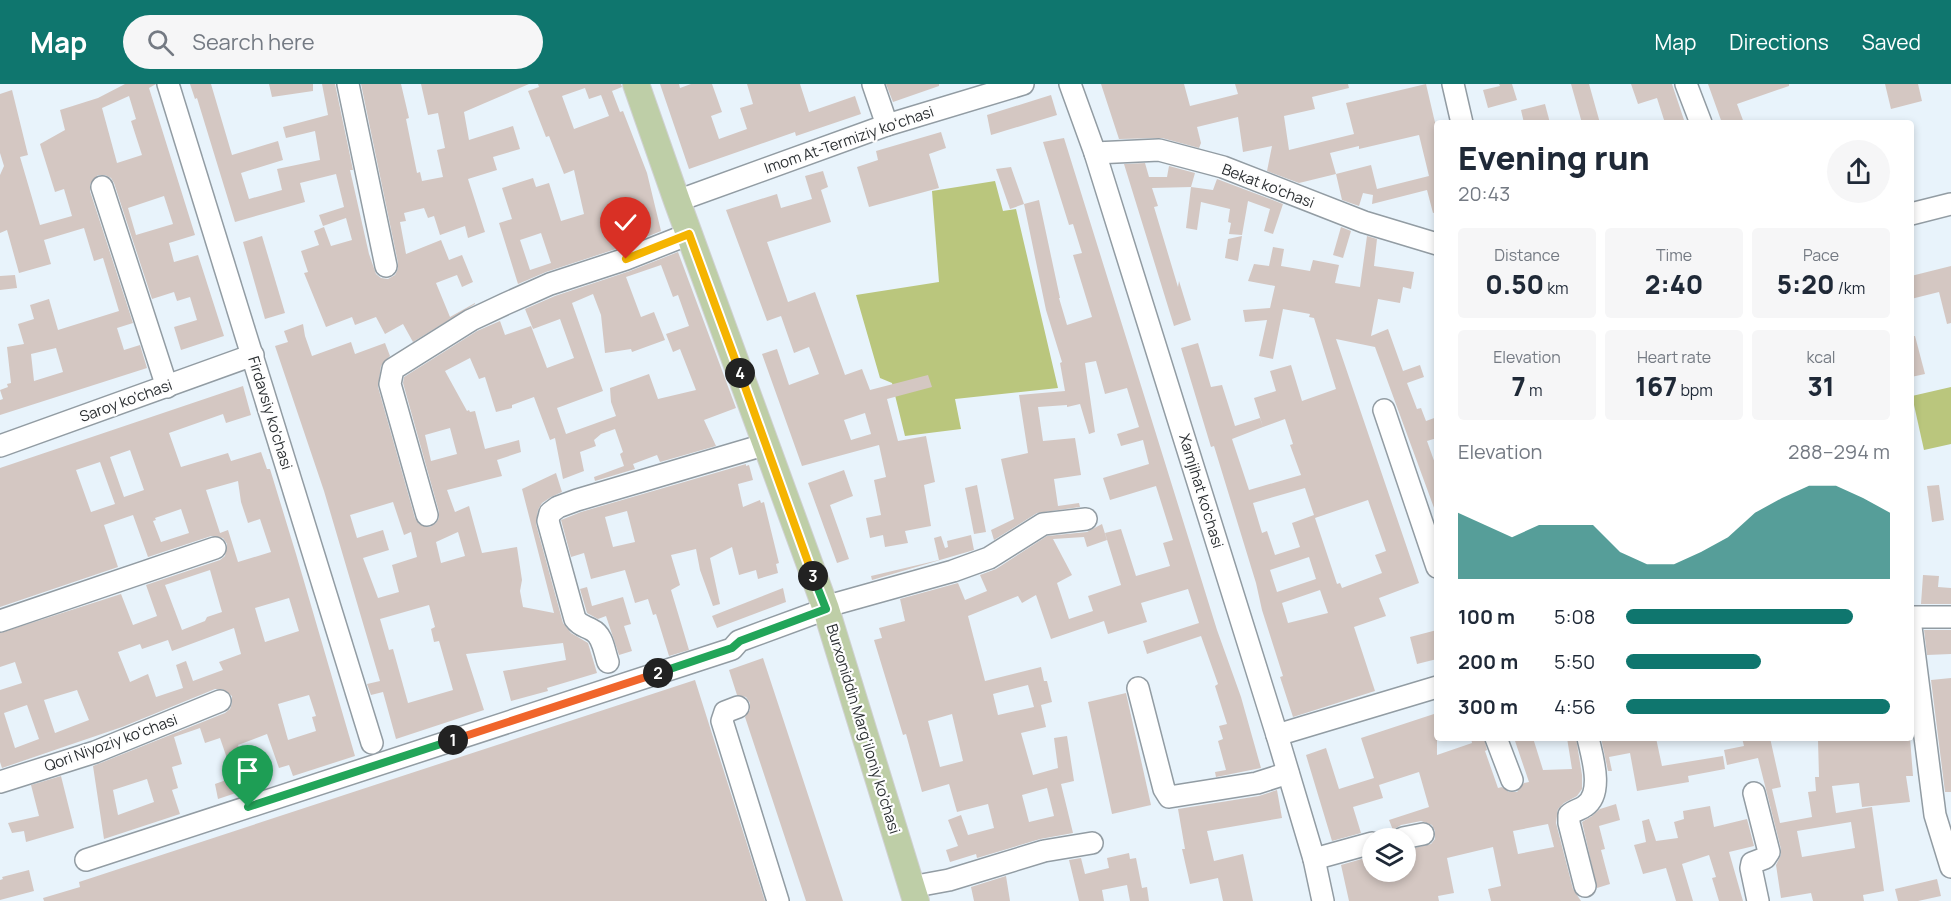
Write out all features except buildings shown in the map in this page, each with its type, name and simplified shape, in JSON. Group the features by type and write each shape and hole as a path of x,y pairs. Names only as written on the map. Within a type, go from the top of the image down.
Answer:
{"main road":[{"name":"Burxoniddin Marg’iloniy ko’chasi","path":"636,84 825,608 914,894"}],"street":[{"name":"Firdavsiy ko'chasi","path":"168,84 372,742"},
{"path":"348,84 386,266"},
{"path":"873,84 887,125"},
{"name":"Imom At-Termiziy koʻchasi","path":"677,201 887,125 1023,84"},
{"name":"Xamjihat ko'chasi","path":"1070,84 1095,153 1277,735 1314,859 1323,901"},
{"path":"1453,84 1461,120"},
{"path":"1686,84 1700,120"},
{"name":"Bekat ko'chasi","path":"1095,153 1159,150 1212,164 1364,222 1434,243"},
{"path":"102,187 166,387"},
{"path":"1914,213 1951,204"},
{"path":"427,515 390,384 393,369 471,320 505,304 550,284 626,259 689,234"},
{"name":"Saroy ko'chasi","path":"0,446 252,355"},
{"path":"1384,410 1434,558"},
{"path":"608,662 599,636 575,619 548,521 550,513 558,507 577,500 767,444"},
{"path":"86,860 732,648 740,641 825,608 953,571 989,558 1042,524 1086,519"},
{"path":"0,621 215,548"},
{"path":"1914,617 1951,617"},
{"path":"1914,655 1935,815 1951,867"},
{"path":"1138,688 1164,789 1169,797 1257,783 1288,773"},
{"path":"1277,735 1434,688"},
{"name":"Qori Niyoziy koʻchasi","path":"0,782 95,752 220,701"},
{"path":"738,707 725,712 722,721 778,901"},
{"path":"1497,741 1512,780"},
{"path":"1585,886 1569,823 1569,814 1586,806 1593,795 1596,776 1589,741"},
{"path":"1754,793 1768,852 1766,858 1752,864 1751,868 1758,901"},
{"path":"914,894 949,880 1044,851 1092,843"},
{"path":"1314,859 1362,846"}],"green space":[{"path":"995,181 1003,211 1016,209 1058,388 955,399 961,429 905,436 892,383 880,378 856,295 939,282 932,191"},
{"path":"1951,387 1951,444 1924,450 1914,396"}],"route":[{"path":"248,807 732,648 740,641 826,609 689,234 626,259"}]}
